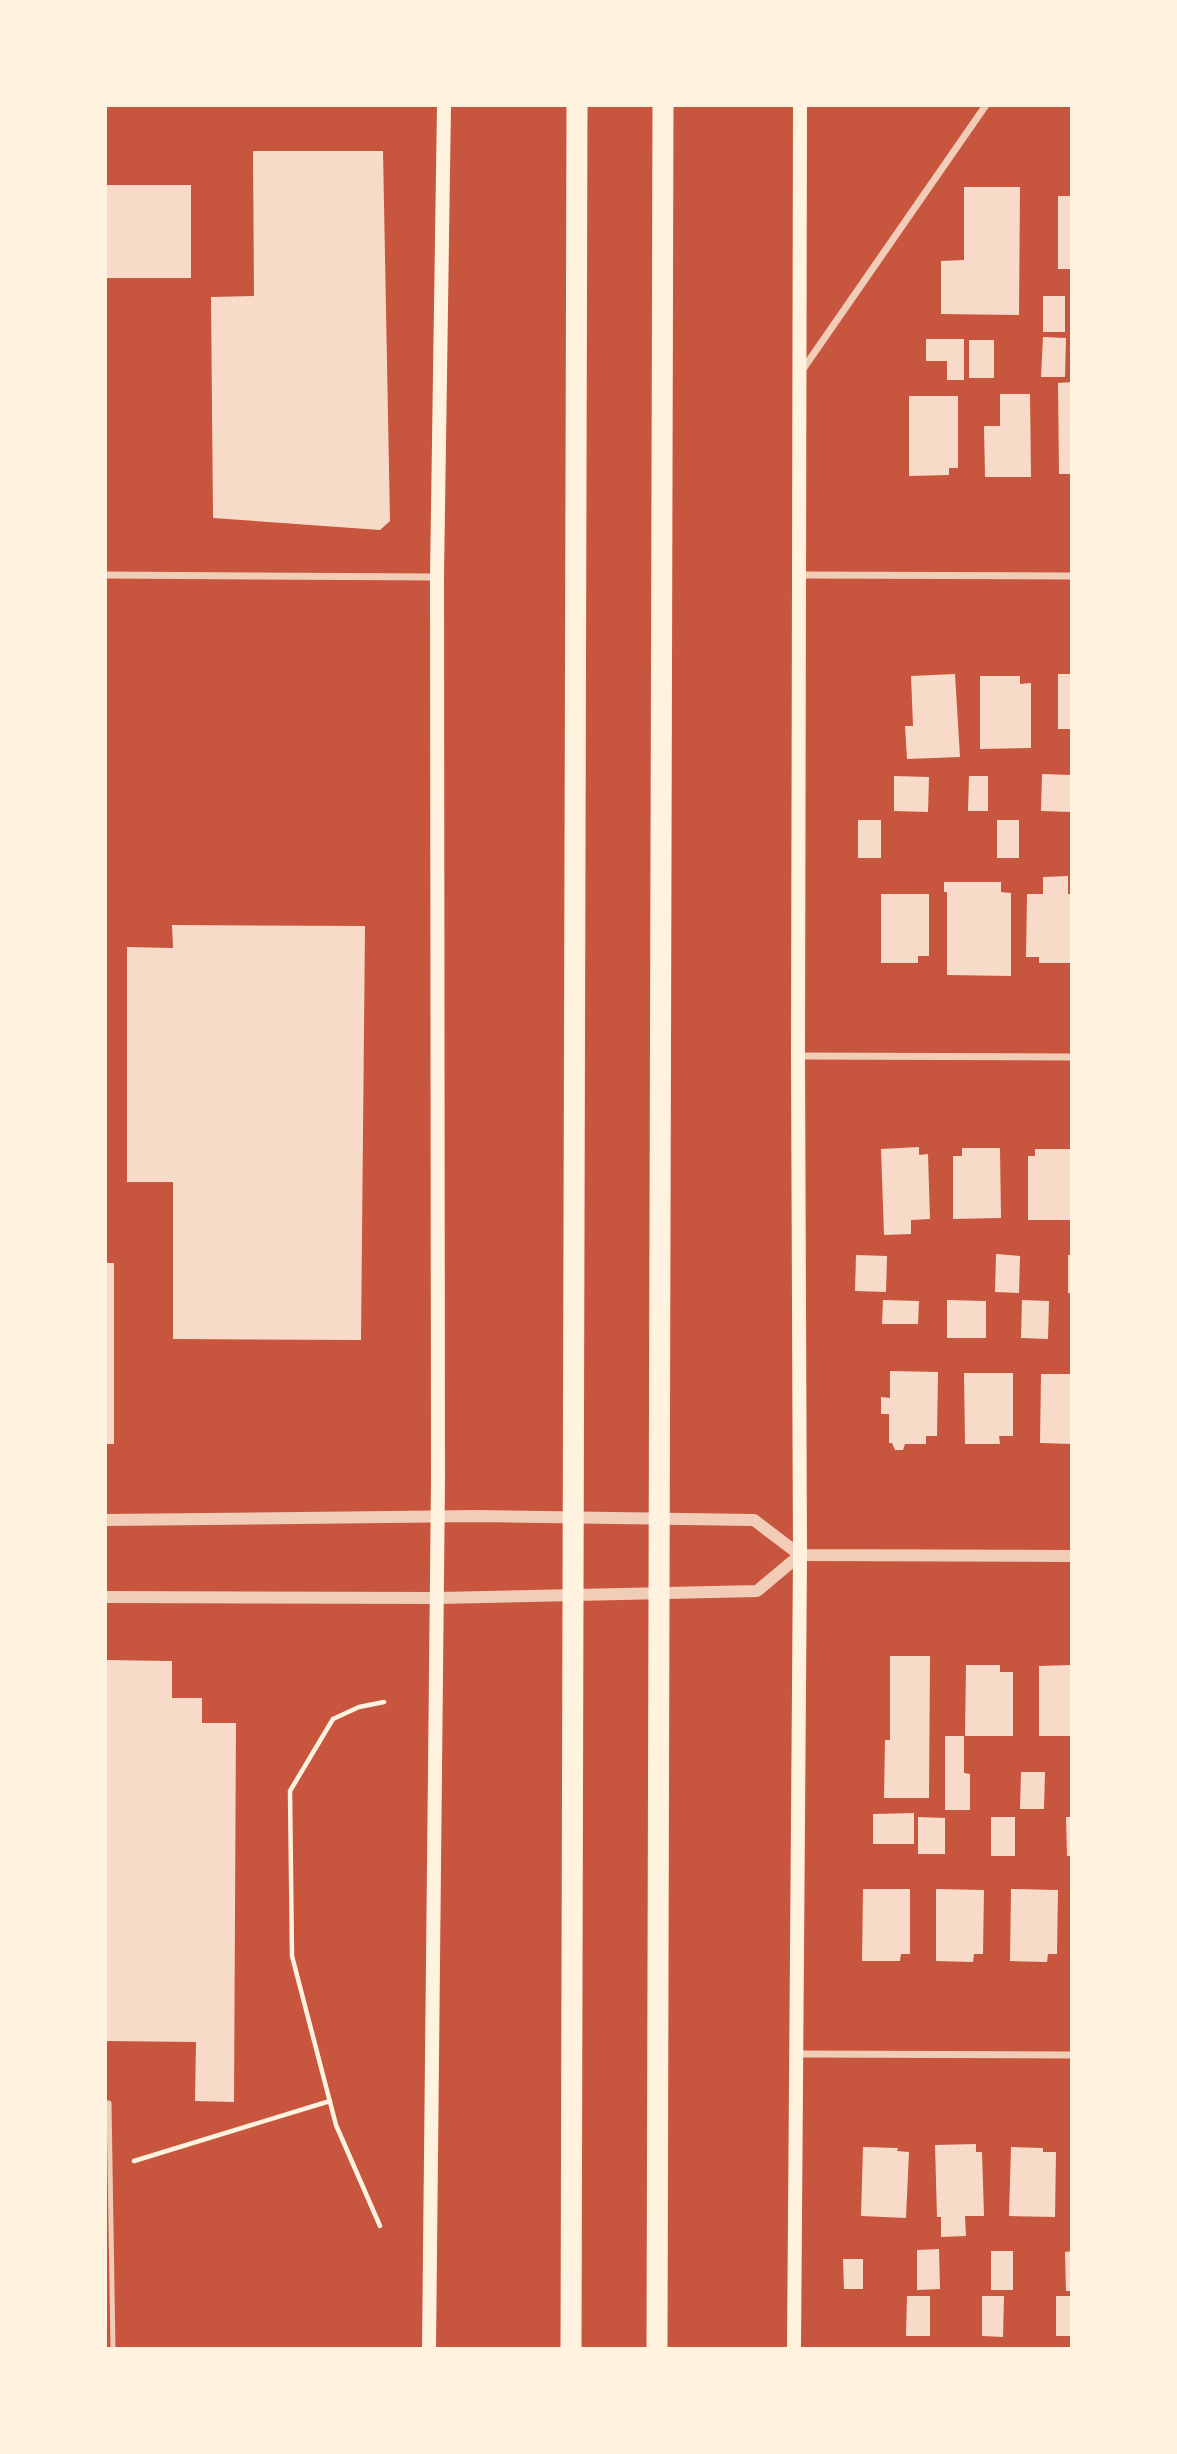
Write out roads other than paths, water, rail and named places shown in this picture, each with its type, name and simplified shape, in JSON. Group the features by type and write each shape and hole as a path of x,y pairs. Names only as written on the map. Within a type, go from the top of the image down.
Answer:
{"highway":[{"path":"564,105 577,284"},
{"path":"570,2349 577,105"},
{"path":"657,2349 663,105"},
{"path":"663,235 673,105"}],"main road":[{"path":"429,2349 438,1518 437,577 444,105"},
{"path":"794,2349 800,1555 800,105"}],"street":[{"path":"799,376 986,105"},
{"path":"105,575 437,577"},
{"path":"799,575 1072,576"},
{"path":"798,1056 1072,1057"},
{"path":"105,1520 477,1516 754,1520 800,1555 1072,1556"},
{"path":"105,1597 437,1598 757,1591 800,1555"},
{"path":"795,2054 1072,2055"}],"lane":[{"path":"105,2103 109,2103 113,2349"}]}
